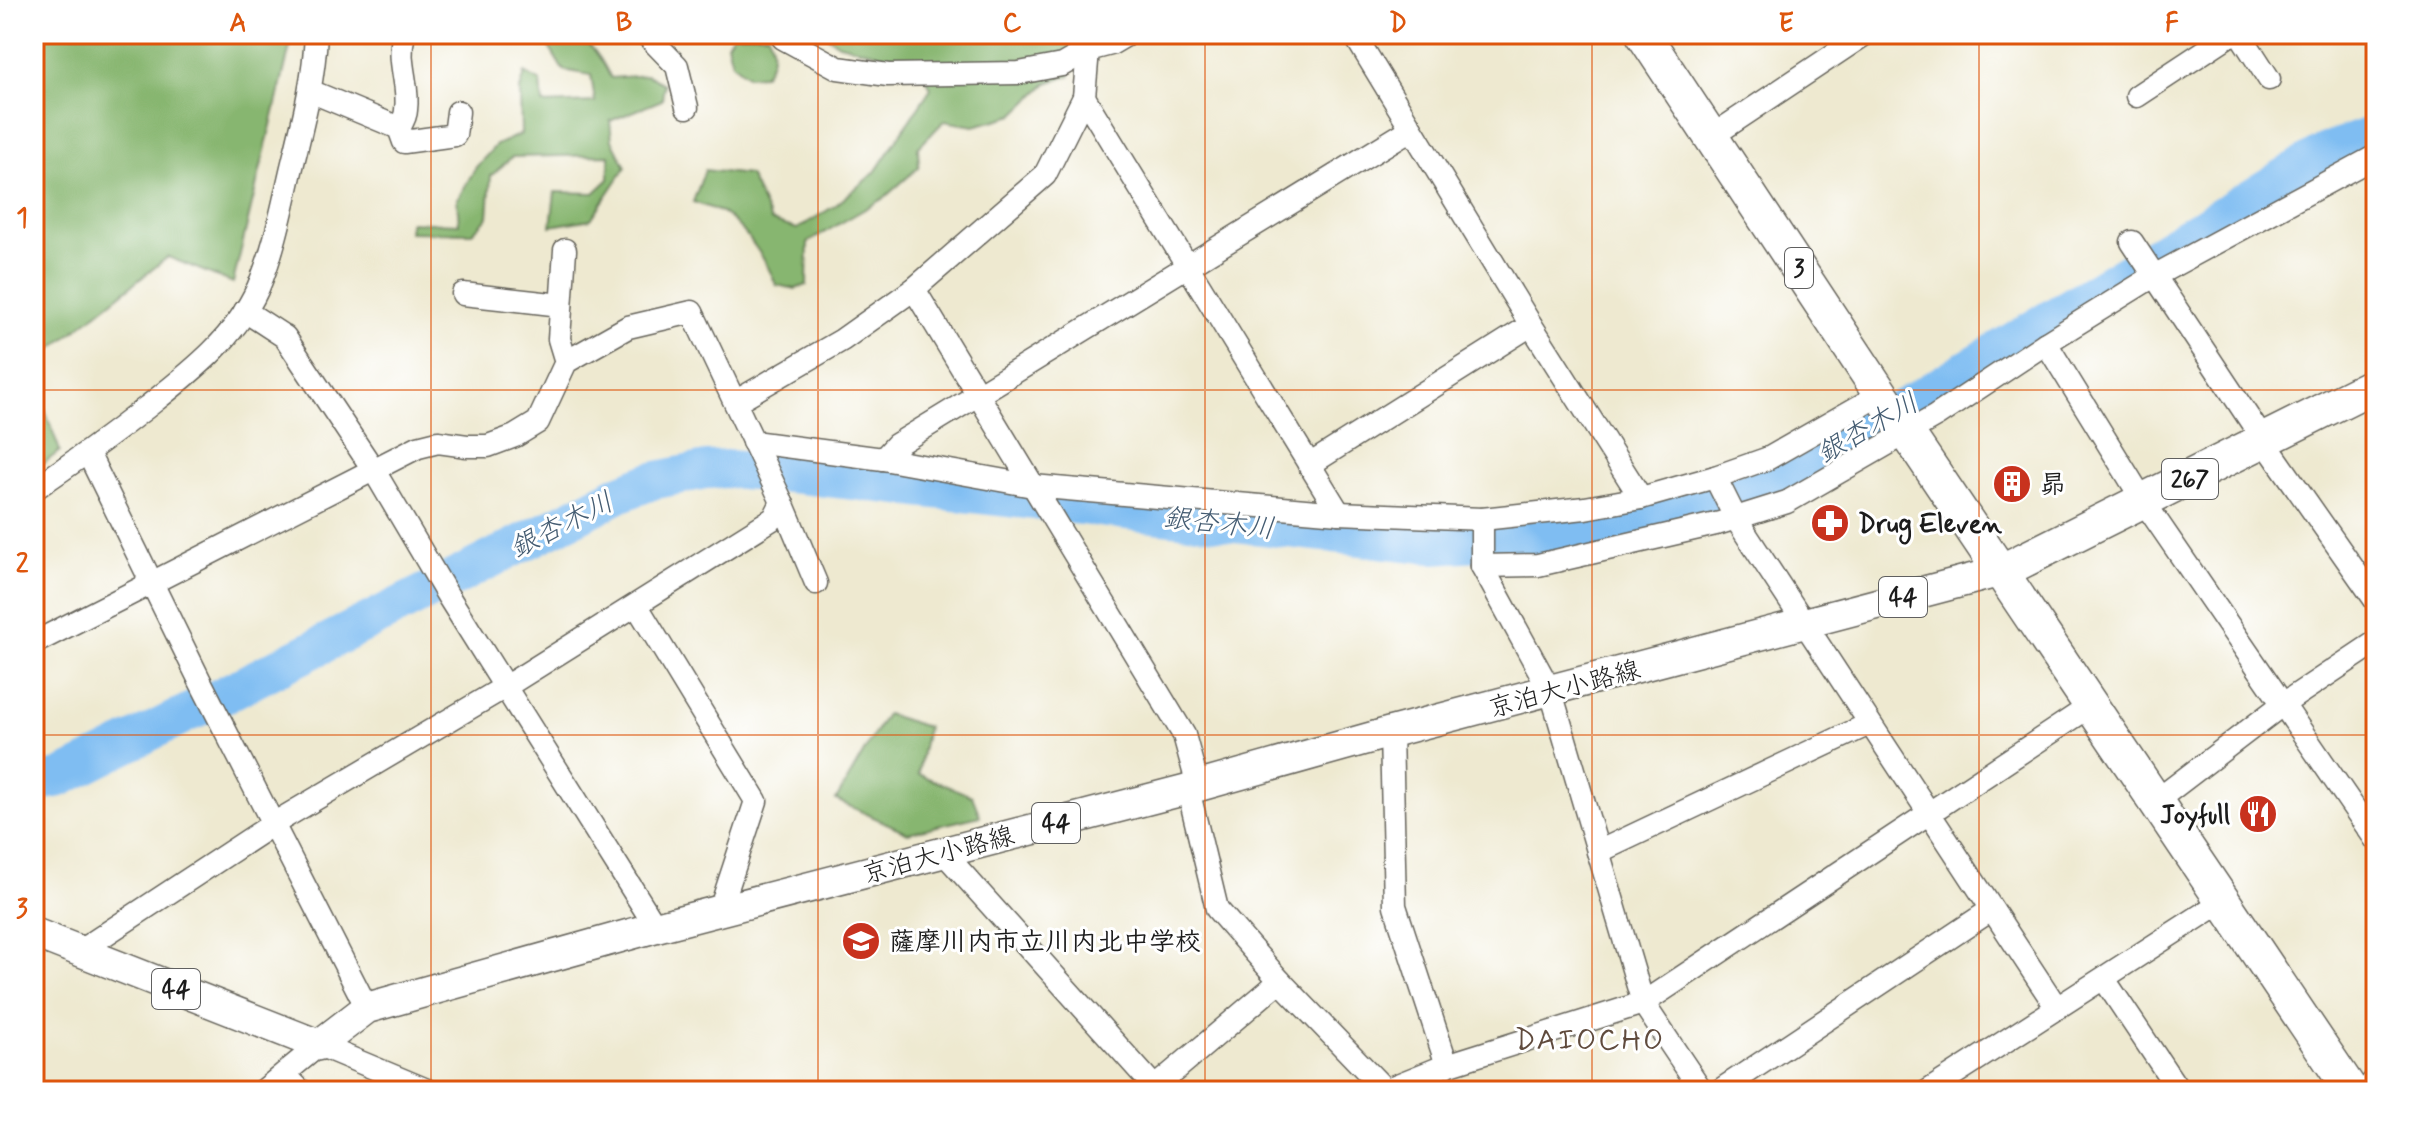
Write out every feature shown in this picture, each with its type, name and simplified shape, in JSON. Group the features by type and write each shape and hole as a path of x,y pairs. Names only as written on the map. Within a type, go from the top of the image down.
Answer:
{"highway":[{"name":"3","path":"1643,34 2351,1091"},
{"name":"267","path":"2002,571 2376,384"}],"main road":[{"name":"京泊大小路線","path":"319,1045 367,1008 656,927 2002,571"},
{"name":"44","path":"34,933 319,1045"}],"street":[{"path":"34,489 88,453 197,368 231,332 245,311 272,248 315,73 316,34"},
{"path":"404,34 401,68 407,111 399,128 404,142 455,135 458,112"},
{"path":"646,34 677,66 687,107"},
{"path":"780,34 838,68 888,75 1019,73 1062,65 1090,42 1111,44 1128,34"},
{"path":"1354,34 1531,325 1641,498"},
{"path":"1712,136 1865,34"},
{"path":"2137,96 2231,34"},
{"path":"2240,34 2269,79"},
{"path":"735,402 842,340 914,289 1045,175 1084,97 1090,42"},
{"path":"310,91 399,128"},
{"path":"1084,97 1339,513"},
{"path":"883,459 896,445 1411,129"},
{"path":"756,446 883,459 1036,491 1482,522 1641,498 1717,480 1895,413 2046,343 2152,273 2376,156"},
{"path":"2134,245 2264,441 2376,601"},
{"path":"565,250 559,339 566,362"},
{"path":"914,289 1184,735 1217,909 1280,981 1386,1091 1447,1065 1643,1003 2092,705"},
{"path":"463,294 561,305"},
{"path":"245,311 285,337 373,469 448,596 656,927"},
{"path":"34,643 418,447 438,442 488,446 515,436 538,422 566,362 628,327 692,312 756,446 816,583"},
{"path":"1309,465 1531,325"},
{"path":"2046,343 2144,502 2376,840"},
{"path":"1482,563 1538,565 1787,502 1895,413"},
{"path":"88,453 367,1008"},
{"path":"1717,480 1734,514 1804,624 2057,1008"},
{"path":"80,951 273,824 505,687 774,518 778,495"},
{"path":"1482,522 1482,563 1551,692 1643,1003 1702,1091"},
{"path":"637,606 756,801 720,910"},
{"path":"2156,801 2283,704 2376,642"},
{"path":"1598,852 1869,724"},
{"path":"1391,732 1395,906 1447,1065"},
{"path":"943,852 1156,1089 1280,981"},
{"path":"1928,1091 2223,901"},
{"path":"1719,1091 1991,910"},
{"path":"2104,979 2179,1091"},
{"path":"263,1091 319,1045 429,1091"},
{"path":"284,1074 301,1091"},
{"path":"2366,1091 2376,1078"}],"green space":[{"path":"34,34 293,34 233,283 168,257 34,363"},
{"path":"553,34 575,37 590,46 611,78 647,75 664,84 662,100 610,121 612,140 626,167 591,219 551,226 555,192 594,193 609,179 609,155 512,157 491,176 488,217 472,233 409,232 410,222 459,224 457,200 476,167 496,145 521,134 520,90 525,73 541,82 543,104 595,102 591,75 563,70 549,47"},
{"path":"733,34 768,34 772,55 763,75 748,76 732,63 727,44"},
{"path":"824,34 1084,34 1069,76 1047,83 1014,115 974,126 944,121 918,148 919,167 884,198 808,242 807,285 795,289 776,285 756,248 728,217 693,202 705,170 749,175 771,221 797,229 836,205 875,172 931,88 919,63 839,44"},
{"path":"34,380 60,451 34,471"},
{"path":"886,714 927,727 918,774 972,796 980,816 908,833 836,800"}],"waterway":[{"name":"銀杏木川","path":"34,783 60,778 621,493 652,481 706,470 800,475 1433,545 1571,536 1624,526 1759,487 1873,426 2326,152 2376,134"}],"place":[{"name":"昴","path":"2012,484"},
{"name":"Drug Eleven","path":"1830,523"},
{"name":"Joyfull","path":"2258,814"},
{"name":"薩摩川内市立川内北中学校","path":"861,941"}],"district":[{"name":"DAIOCHO","path":"1590,1039"}]}
